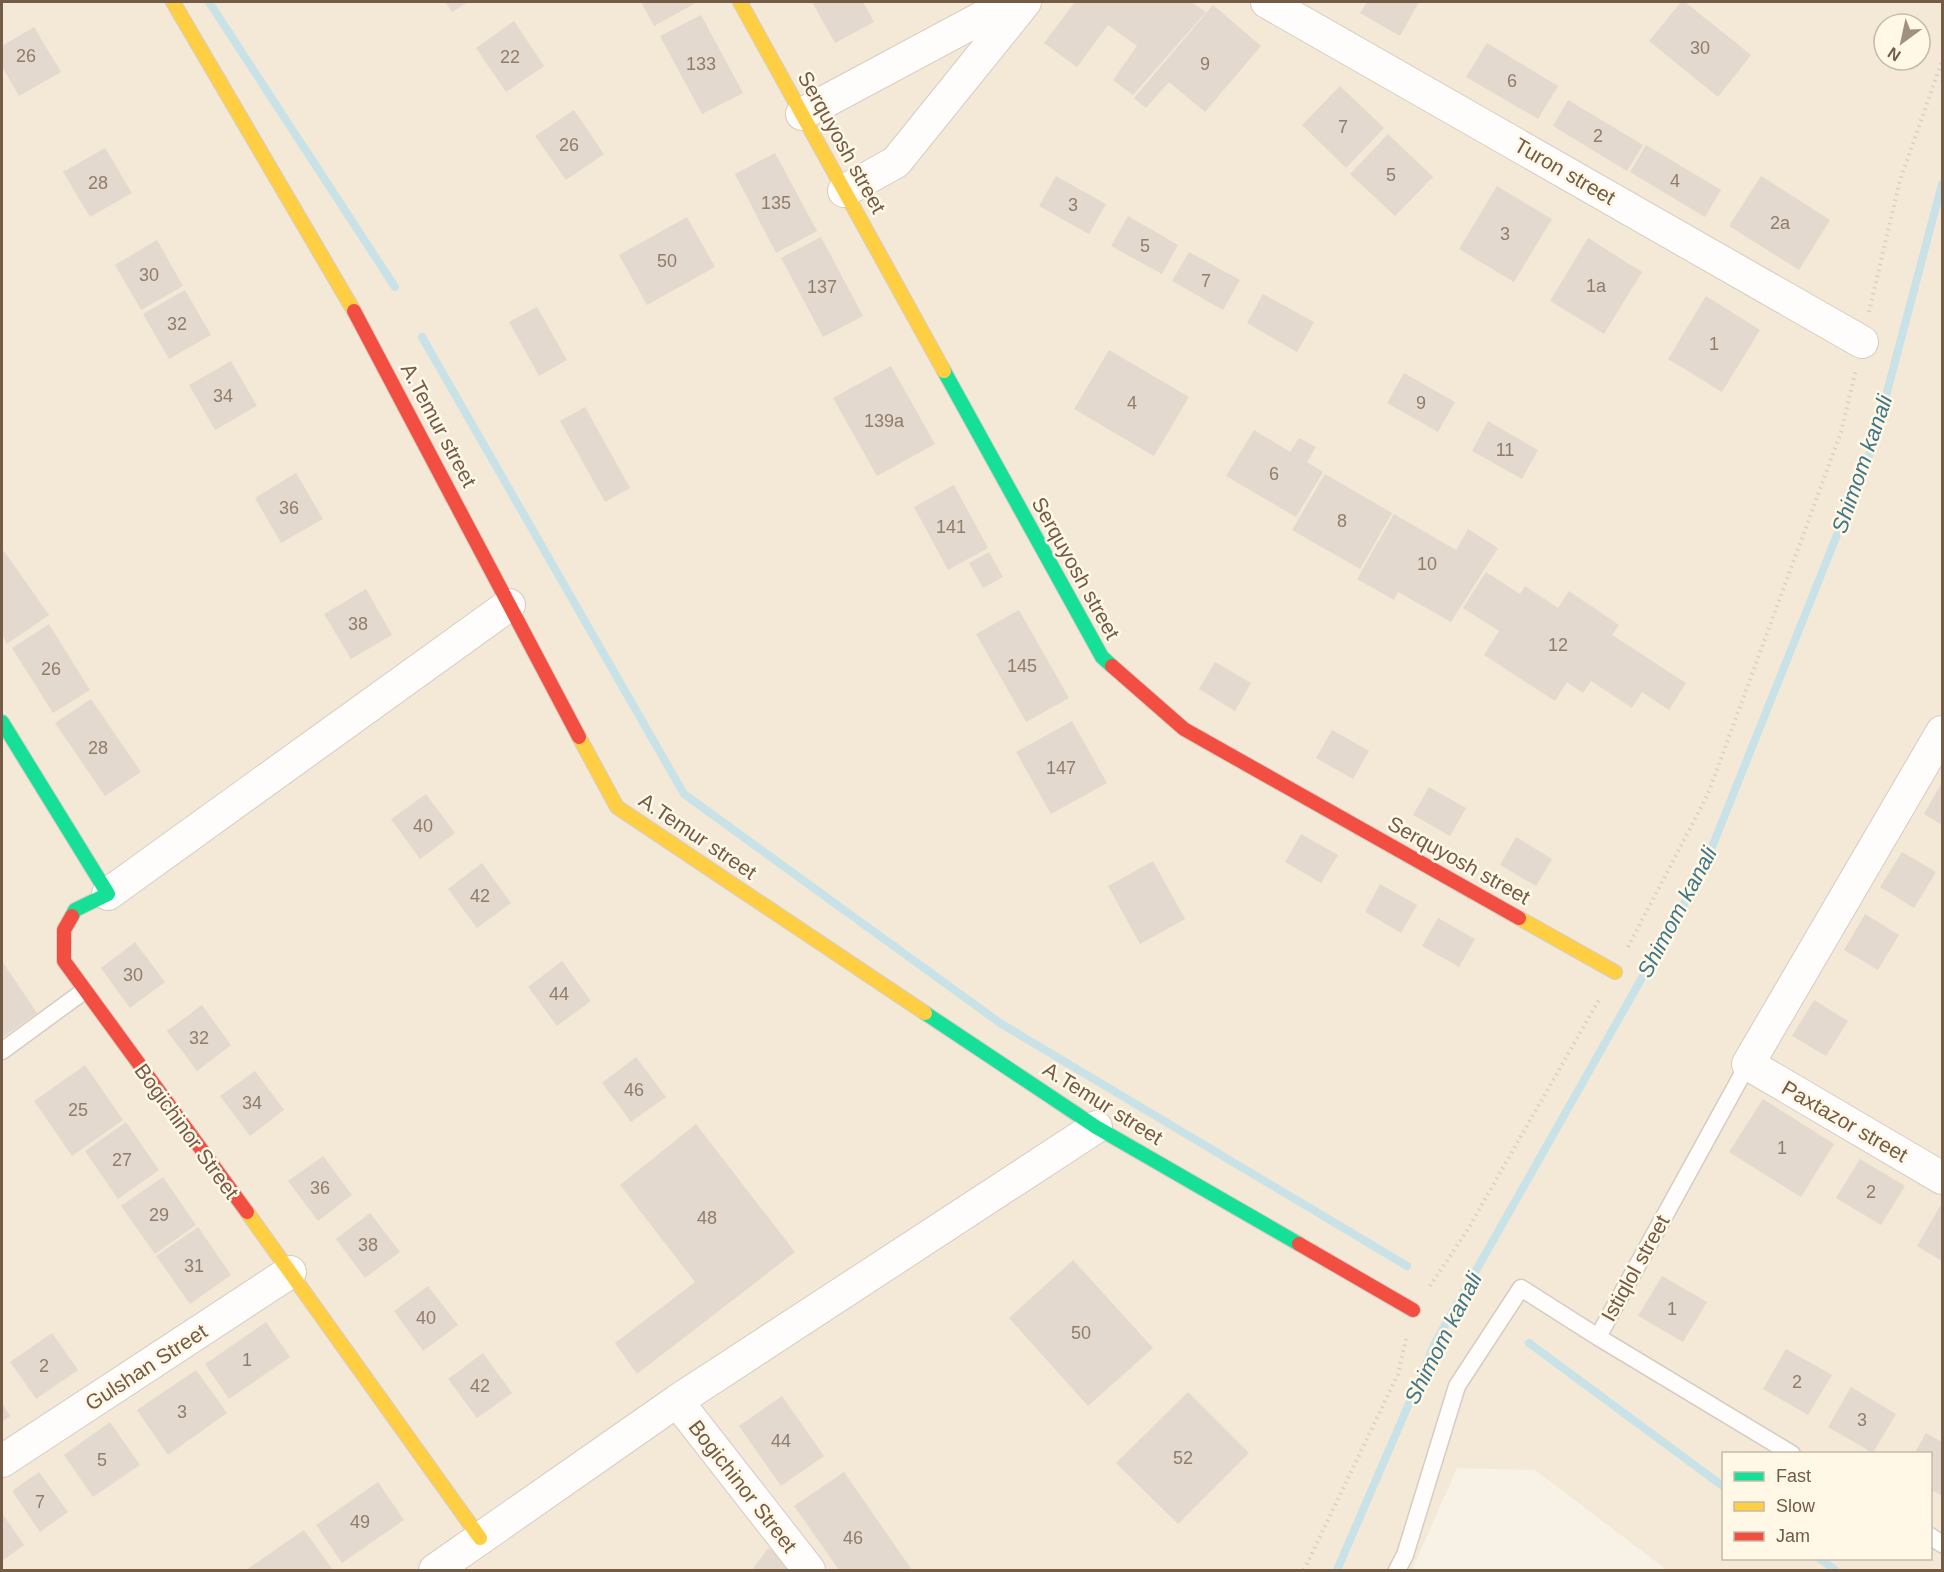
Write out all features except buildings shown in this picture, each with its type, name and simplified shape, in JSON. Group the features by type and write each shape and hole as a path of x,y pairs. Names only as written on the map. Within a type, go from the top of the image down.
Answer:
{"street":[{"name":"A.Temur street","path":"173,2 364,328 617,807 1096,1127 1413,1310"},
{"name":"Serquyosh street","path":"740,2 1102,657 1184,729 1615,972"},
{"path":"802,114 1011,2"},
{"path":"844,190 896,162 1025,2"},
{"name":"Turon street","path":"1267,2 1862,342"},
{"path":"2,722 108,894 509,605"},
{"path":"1748,1064 1942,732"},
{"name":"Bogichinor Street","path":"108,894 75,910 64,930 64,961 480,1538"},
{"name":"Paxtazor street","path":"1748,1064 1942,1178"},
{"path":"435,1570 677,1401 1096,1127"},
{"name":"Gulshan Street","path":"2,1461 290,1272"},
{"name":"Bogichinor Street","path":"677,1401 809,1570"}],"lane":[{"path":"2,1051 84,991"},
{"name":"Istiqlol street","path":"1748,1064 1598,1337 1789,1452"},
{"path":"1397,1570 1404,1555 1457,1386 1521,1288 1598,1337"}],"path":[{"path":"1304,1570 1398,1374 1413,1310 1468,1229 1615,972 1708,794 1841,432 1900,180 1942,61"}],"shaded area":[{"path":"2,2 1942,2 1942,1570 1667,1570 1535,1470 1457,1468 1412,1570 2,1570"}],"waterway":[{"path":"209,2 395,287"},
{"name":"Shimom kanali","path":"1337,1570 1436,1341 1702,872 1873,445 1942,184"},
{"path":"422,337 684,794 1000,1023 1407,1266"},
{"path":"1529,1343 1722,1486"},
{"path":"1822,1560 1835,1570"}],"traffic: fast":[{"path":"944,371 1102,657 1112,666"},
{"path":"2,722 108,894 75,910 72,916"},
{"path":"925,1013 1096,1127 1299,1244"}],"traffic: slow":[{"path":"173,2 354,311"},
{"path":"740,2 944,371"},
{"path":"579,737 617,807 925,1013"},
{"path":"1519,918 1615,972"},
{"path":"247,1212 480,1538"}],"traffic: jam":[{"path":"354,311 579,737"},
{"path":"1112,666 1184,729 1519,918"},
{"path":"72,916 64,930 64,961 247,1212"},
{"path":"1299,1244 1413,1310"}]}
